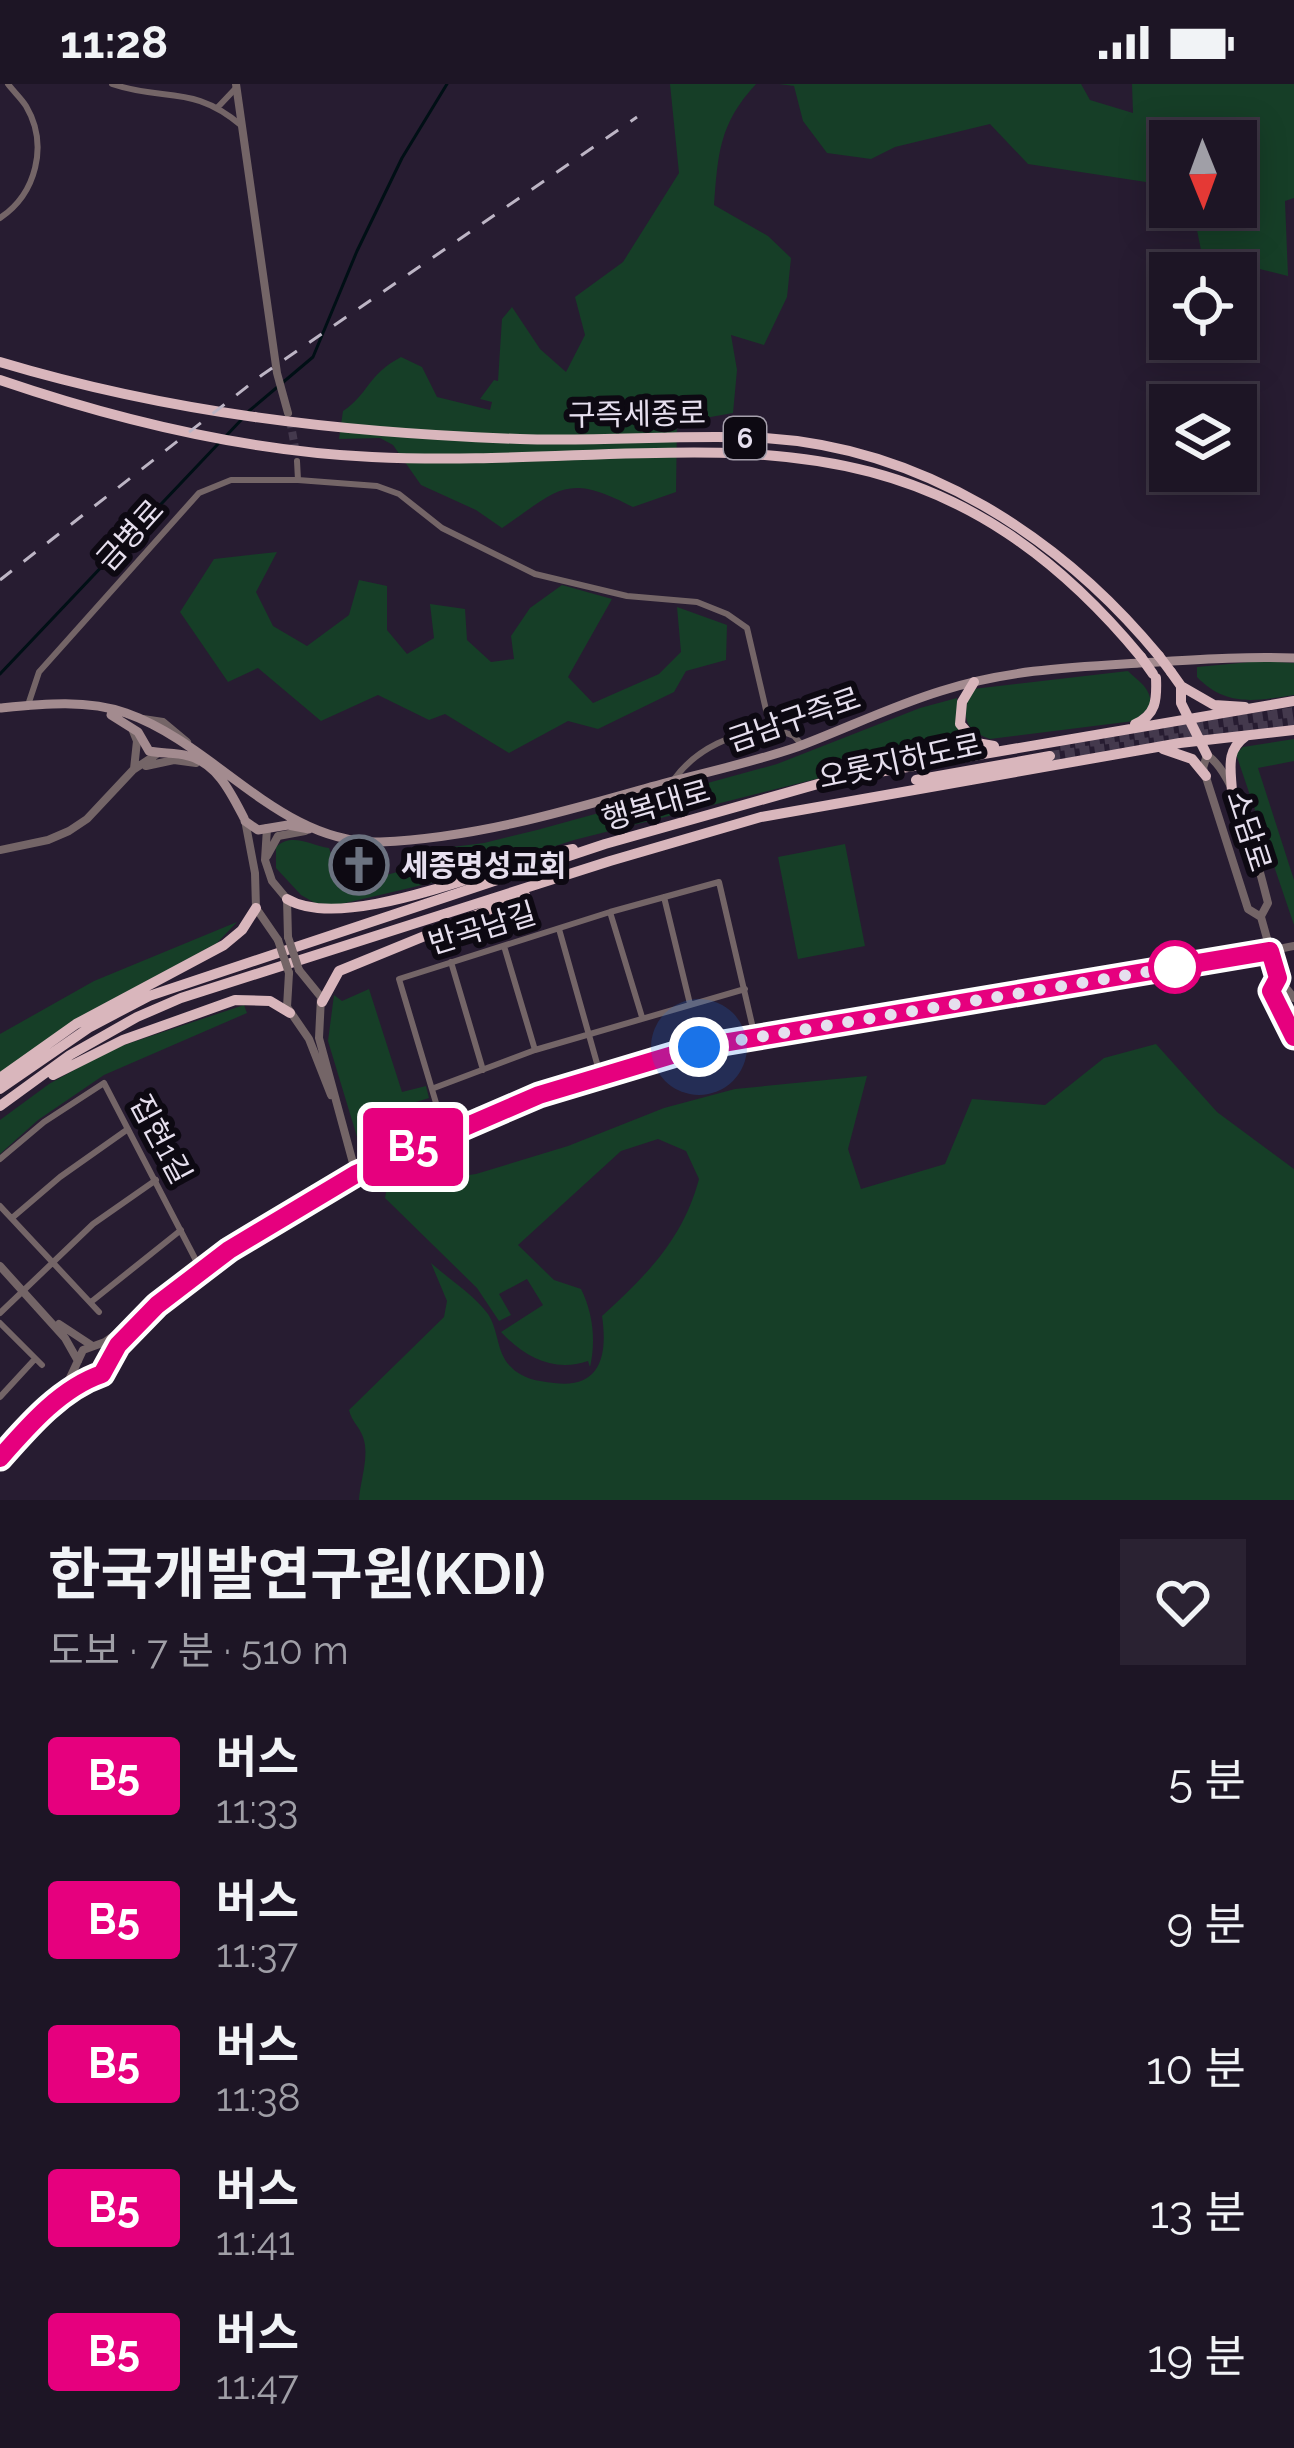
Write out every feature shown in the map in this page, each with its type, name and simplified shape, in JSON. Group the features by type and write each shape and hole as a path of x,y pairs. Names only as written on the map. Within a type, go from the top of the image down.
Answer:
{"highway":[{"name":"구즉세종로","path":"0,362 60,380 262,420 523,440 770,439 871,458 957,490 1043,541 1123,612 1181,686 1181,703 1191,721"},
{"name":"구즉세종로","path":"0,380 205,437 244,443 421,458 727,450 794,455 865,468 949,499 1018,540 1111,621 1167,697 1181,703"},
{"path":"1102,732 1148,717 1156,704 1154,676"},
{"path":"974,682 959,713 968,737 986,746 1034,744"},
{"path":"1181,686 1214,705 1261,707 1251,724 1268,734"},
{"name":"행복대로","path":"0,1089 90,1027 149,995 605,844 832,780 1294,701"},
{"name":"소담로","path":"1191,721 1207,754"},
{"name":"행복대로","path":"0,1106 70,1055 181,998 610,860 761,817 1104,756 1294,730"},
{"path":"1102,732 1115,736 1117,745 1104,756"},
{"path":"1232,792 1230,756 1234,745 1246,736"},
{"path":"1154,748 1192,759 1206,776"},
{"name":"오롯지하도로","path":"761,817 1049,752 768,800"},
{"path":"284,895 308,909 347,908 605,844"},
{"path":"321,1008 339,971 610,860"},
{"path":"0,1078 76,1024 224,945 242,930 256,905"},
{"path":"14,1097 88,1054 235,1000 270,1001 281,1004 291,1015"}],"main road":[{"name":"금남구즉로","path":"159,753 192,757 219,770 253,829 314,830 356,842 455,837 802,745 974,682 1039,670 1294,658"},
{"path":"0,708 80,704 158,729 169,737 170,745 159,753 144,743 135,723"},
{"path":"144,743 149,731 158,729"},
{"name":"금남구즉로","path":"169,737 314,830"},
{"path":"245,819 248,805 265,801 274,815 268,827"}],"street":[{"path":"0,218 27,191 38,152 31,117 8,84"},
{"path":"112,84 135,91 172,87 218,107 243,127"},
{"path":"218,107 236,86"},
{"path":"236,86 288,413"},
{"path":"297,461 298,480"},
{"name":"금병로","path":"28,705 39,672 200,493 231,479 298,480 376,486 399,494 442,528 535,574 627,596 697,602 728,614 747,628 770,727"},
{"path":"133,770 135,723 170,726 219,770"},
{"path":"673,781 708,748 742,732 770,727 794,736 802,745"},
{"path":"133,770 144,743"},
{"path":"0,850 48,841 69,831 87,819 133,770 159,753"},
{"name":"소담로","path":"1207,754 1220,763 1232,792 1268,903 1261,917 1278,978 1294,998"},
{"name":"소담로","path":"1207,754 1206,776 1249,909 1261,917"},
{"path":"133,770 174,760 219,770"},
{"path":"230,791 255,873 256,905 283,938"},
{"path":"245,819 248,847"},
{"path":"268,827 266,864 284,895 283,938 294,971 321,1008 320,1040 356,1174"},
{"path":"266,864 278,836 314,830"},
{"name":"반곡남길","path":"445,1133 399,979 610,911 719,882 755,1037"},
{"path":"256,905 266,890 284,895"},
{"path":"664,897 690,1004"},
{"path":"610,911 642,1017"},
{"path":"559,929 600,1074"},
{"path":"504,946 535,1051"},
{"path":"0,1458 40,1413 83,1350 356,1174 445,1133 600,1074 699,1047 1294,946"},
{"path":"451,962 483,1070"},
{"path":"294,971 291,1015 309,1040 335,1101"},
{"name":"소담로","path":"1278,978 1271,991 1294,1037"},
{"path":"433,1088 589,1033 745,989"},
{"path":"291,1015 310,1020 321,1008"},
{"name":"집현1길","path":"0,1159 104,1082 201,1270"},
{"path":"12,1218 128,1128"},
{"path":"0,1313 93,1225 156,1180"},
{"path":"0,1206 99,1312"},
{"path":"91,1302 181,1230"},
{"path":"0,1266 71,1347 82,1373 92,1377"},
{"path":"40,1413 80,1382 102,1374 118,1345 157,1305"},
{"path":"39,1308 72,1336 105,1352 109,1362"},
{"path":"0,1323 38,1362 0,1397"},
{"path":"0,1437 14,1442"}],"green space":[{"path":"670,84 756,84 734,113 723,140 714,205 768,236 791,258 787,297 764,345 731,335 737,370 733,413 677,423 676,492 633,507 592,490 564,490 502,528 476,510 421,485 393,445 380,438 339,439 343,411 401,357 422,367 437,397 490,410 492,402 480,399 498,381 502,319 512,307 540,349 566,372 585,335 575,297 623,262 679,173"},
{"path":"779,84 1081,84 1090,100 1133,113 1132,84 1294,84 1294,198 1285,201 1288,276 1257,268 1257,252 1201,252 1197,228 1257,228 1257,120 1149,120 1149,184 1028,164 990,124 895,147 871,159 827,153 803,121 794,86"},
{"path":"277,552 256,592 273,626 307,646 349,615 359,580 387,586 387,630 407,654 434,638 430,604 465,609 467,640 491,662 514,659 511,636 530,608 562,585 612,599 568,677 593,703 659,674 681,652 677,607 727,625 726,660 686,671 674,692 598,729 568,721 509,753 445,714 429,720 378,695 321,721 258,668 228,682 180,612 214,559"},
{"path":"1294,663 1294,695 1254,700 1230,697 1197,677 1197,667"},
{"path":"1128,671 1144,685 1151,706 1134,721 990,739 966,719 973,689"},
{"path":"957,698 957,724 970,750 820,778 337,905 315,903 301,895 276,868 276,847 282,843 295,840 329,848 342,887 438,861 436,849 537,830 777,764"},
{"path":"1294,739 1294,761 1258,768 1294,880 1294,925 1236,754 1243,747"},
{"path":"845,844 865,946 798,959 778,857"},
{"path":"237,922 217,943 76,1019 0,1075 0,1034 94,981"},
{"path":"369,989 402,1092 426,1086 429,1098 397,1108 406,1135 370,1153 361,1150 328,1041 334,995 342,1001"},
{"path":"244,1005 247,1013 104,1075 38,1120 0,1154 0,1120 49,1084 112,1049"},
{"path":"1156,1044 1217,1112 1294,1169 1294,1500 359,1500 365,1444 349,1410 444,1317 447,1301 431,1263 488,1314 502,1354 515,1370 542,1381 582,1381 598,1367 602,1356 602,1316 661,1255 683,1220 699,1179 686,1151 658,1139 621,1151 518,1245 554,1280 581,1289 592,1327 590,1367 588,1361 552,1364 510,1341 501,1332 543,1305 527,1279 499,1294 511,1315 499,1321 477,1288 385,1198 387,1187 476,1174 568,1146 664,1108 735,1089 867,1076 848,1149 861,1189 945,1164 972,1099 1045,1105 1104,1058"}],"waterway":[{"path":"249,411 313,357 402,158 447,84"},
{"path":"225,437 243,418"},
{"path":"0,674 218,444"}],"tunnel":[{"path":"290,420 296,453"},
{"path":"1060,746 1294,712"},
{"path":"1050,756 1294,722"}],"railway":[{"path":"0,580 262,375 637,117"}],"bus line":[{"name":"B5","path":"0,1458 40,1413 80,1382 102,1374 118,1345 157,1305 229,1250 397,1154 600,1074 699,1047 1270,951 1278,978 1271,991 1294,1037"}],"place":[{"name":"세종명성교회","path":"359,865"}],"route":[{"path":"699,1047 1194,964 1175,967"}]}
